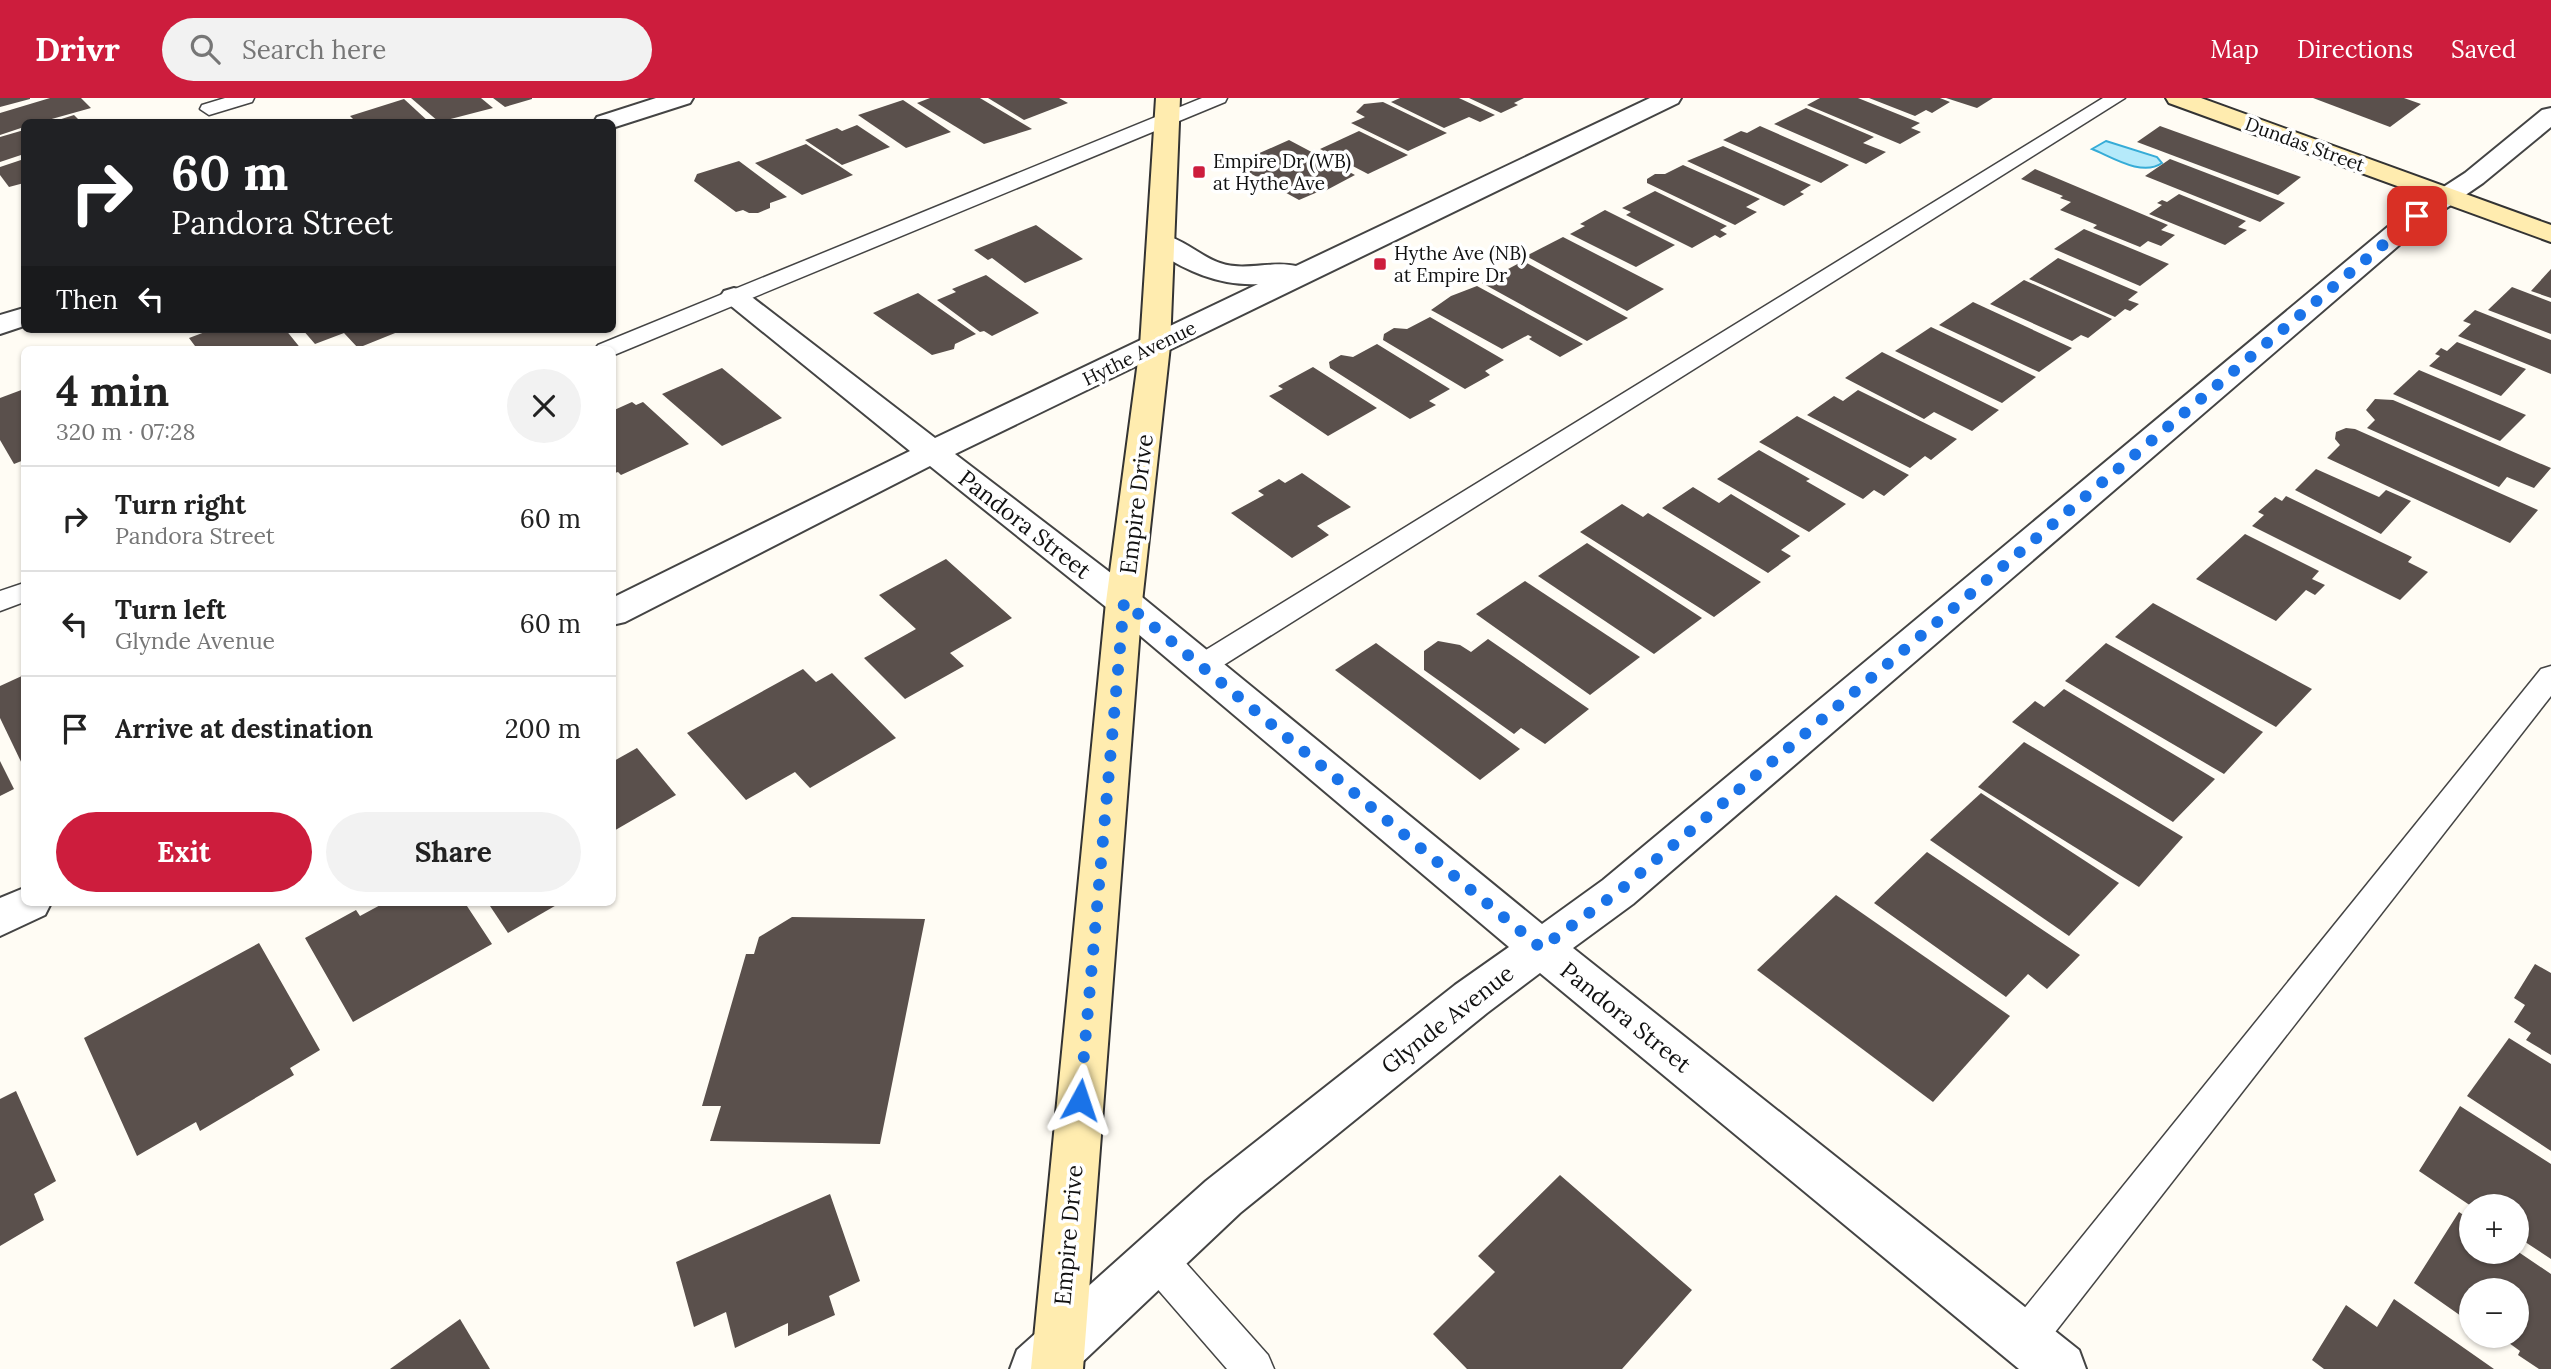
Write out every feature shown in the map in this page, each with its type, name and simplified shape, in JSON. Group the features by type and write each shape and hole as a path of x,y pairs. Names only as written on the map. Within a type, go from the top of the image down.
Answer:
{"street":[{"path":"615,119 681,98"},
{"name":"Hythe Avenue","path":"616,611 933,452 1669,98"},
{"name":"Dundas Street","path":"2178,98 2551,234"},
{"name":"Empire Drive","path":"1050,1362 1124,602 1155,346 1168,108"},
{"name":"Glynde Avenue","path":"1050,1362 1155,1257 1244,1180 1471,999 1618,892 2406,225 2448,196 2551,115"},
{"path":"1161,242 1206,270 1233,276 1261,277 1311,271"},
{"name":"Pandora Street","path":"734,297 1124,602 1541,948 2060,1369"},
{"path":"0,325 21,318"},
{"path":"0,918 24,906"}],"lane":[{"path":"204,103 245,98"},
{"path":"616,346 1168,108 1218,98"},
{"path":"1201,666 2116,98"},
{"path":"204,103 220,119"},
{"path":"0,602 21,593"},
{"path":"2024,1340 2551,677"},
{"path":"1155,1257 1254,1369"}],"water":[{"path":"2106,141 2157,157 2162,163 2154,167 2136,167 2092,149"}],"building":[{"path":"0,98 30,98 30,99 0,107"},
{"path":"50,98 81,98 91,108 52,119 21,119 21,128 0,135 0,113"},
{"path":"411,98 481,98 493,108 451,119 436,119"},
{"path":"493,98 532,98 532,99 505,107"},
{"path":"930,98 980,98 1032,129 984,144 917,103"},
{"path":"988,98 1059,98 1068,103 1024,120"},
{"path":"1400,98 1459,98 1495,115 1480,122 1469,117 1444,128 1391,102"},
{"path":"1469,98 1524,98 1514,103 1518,105 1501,113"},
{"path":"1820,98 1858,98 1920,123 1911,128 1921,132 1900,144 1807,105"},
{"path":"1869,98 1940,98 1950,102 1932,113 1926,110 1915,116"},
{"path":"1946,98 1993,98 1977,108"},
{"path":"2313,98 2404,98 2421,104 2390,127"},
{"path":"404,99 426,119 353,119 350,116"},
{"path":"903,100 951,132 906,148 858,115"},
{"path":"1383,102 1447,133 1408,151 1351,123 1365,117 1356,112 1364,104"},
{"path":"1806,108 1874,137 1863,143 1886,152 1866,164 1774,124"},
{"path":"74,115 78,119 61,119"},
{"path":"857,125 890,147 842,165 805,140 837,128 842,131"},
{"path":"1760,126 1849,165 1821,183 1723,140"},
{"path":"2160,126 2301,177 2278,195 2137,142"},
{"path":"21,131 21,155 0,162 0,137"},
{"path":"1359,131 1408,155 1368,174 1320,149"},
{"path":"1289,140 1355,175 1323,192 1299,200 1248,172 1269,162 1255,155"},
{"path":"806,144 853,175 802,195 755,163"},
{"path":"1723,146 1811,185 1800,192 1804,194 1784,206 1687,161"},
{"path":"2170,159 2285,203 2260,222 2145,176"},
{"path":"21,160 21,184 9,187 0,175 0,167"},
{"path":"739,161 787,197 770,203 770,208 758,213 743,210 736,212 694,181 697,174"},
{"path":"1683,165 1760,199 1746,207 1757,212 1735,225 1647,183 1647,179 1655,174 1665,174"},
{"path":"2035,169 2168,225 2161,230 2175,235 2161,246 2148,241 2140,247 2093,228 2097,225 2060,210 2071,202 2060,198 2063,196 2021,179"},
{"path":"1655,191 1727,226 1720,230 1727,234 1720,238 1715,235 1692,248 1626,215 1631,212 1622,208"},
{"path":"2179,194 2246,221 2238,227 2247,230 2225,245 2149,214 2162,205 2157,203 2162,200 2167,202"},
{"path":"1605,210 1675,245 1636,267 1570,234 1585,226 1580,224"},
{"path":"1036,225 1083,259 1025,283 992,258 988,260 974,250"},
{"path":"2084,229 2169,264 2140,286 2054,249"},
{"path":"1563,237 1664,289 1627,311 1526,256"},
{"path":"2058,258 2138,292 2128,300 2139,304 2130,311 2125,309 2115,317 2029,279"},
{"path":"1523,261 1628,318 1587,341 1482,283"},
{"path":"2551,269 2551,298 2531,291"},
{"path":"986,275 1039,313 992,336 984,331 980,332 937,300 956,292 952,289"},
{"path":"2024,280 2112,319 2088,338 2081,335 2072,341 1990,304"},
{"path":"1477,286 1583,344 1560,357 1529,339 1532,337 1528,335 1502,349 1431,310 1451,296"},
{"path":"2512,287 2551,302 2551,334 2488,310"},
{"path":"918,293 976,334 955,344 954,349 932,355 873,313"},
{"path":"1973,302 2072,348 2039,372 1939,325"},
{"path":"2475,310 2551,340 2551,374 2458,336 2471,324 2463,321"},
{"path":"1430,317 1504,360 1485,371 1490,375 1465,389 1383,340 1384,334 1394,328 1407,329"},
{"path":"1931,327 2036,377 2002,403 1895,351"},
{"path":"202,333 288,333 299,346 195,346 189,338"},
{"path":"305,333 344,333 315,344"},
{"path":"344,333 395,333 363,346 356,346"},
{"path":"2457,342 2526,369 2501,396 2429,366 2440,356 2435,354 2441,348 2447,351"},
{"path":"1377,344 1450,389 1429,401 1436,405 1410,419 1330,368 1329,362 1341,355 1353,357"},
{"path":"1882,352 1999,410 1972,431 1934,412 1924,419 1845,378"},
{"path":"1313,367 1377,408 1328,436 1269,396 1283,389 1278,386"},
{"path":"722,368 782,418 722,446 662,394"},
{"path":"2419,370 2526,415 2500,441 2393,394"},
{"path":"21,390 21,461 14,464 0,440 0,398"},
{"path":"1858,390 1957,439 1931,460 1925,456 1910,468 1807,415 1834,396 1843,401"},
{"path":"2375,399 2393,400 2551,468 2534,488 2507,477 2499,487 2367,428 2375,420 2366,410"},
{"path":"632,402 636,405 643,402 689,444 621,475 616,473 616,409"},
{"path":"1797,416 1909,475 1884,496 1874,490 1863,499 1759,442"},
{"path":"2346,428 2355,429 2538,510 2510,543 2327,458 2340,445 2335,439 2336,432"},
{"path":"1759,450 1810,479 1806,481 1846,504 1809,532 1717,479"},
{"path":"2316,469 2379,497 2386,490 2411,501 2381,534 2295,490"},
{"path":"1302,473 1351,507 1317,526 1329,535 1292,558 1231,513 1264,495 1258,491 1279,479 1285,483"},
{"path":"1693,487 1719,503 1731,494 1800,536 1781,550 1791,556 1768,573 1662,508"},
{"path":"2286,496 2412,557 2408,562 2428,572 2400,600 2252,526 2264,515 2258,512 2275,497 2282,501"},
{"path":"1622,504 1643,517 1648,513 1761,582 1714,617 1580,532"},
{"path":"2245,534 2319,571 2312,579 2325,585 2315,595 2306,590 2276,621 2196,579"},
{"path":"1587,543 1702,618 1654,654 1538,576"},
{"path":"946,559 1012,618 950,653 964,666 905,699 864,658 916,629 879,595"},
{"path":"1525,581 1640,657 1590,695 1476,614"},
{"path":"2153,603 2312,689 2276,727 2115,637"},
{"path":"1488,639 1589,709 1545,744 1521,728 1514,734 1424,670 1424,651 1438,641 1460,645 1471,652"},
{"path":"1376,643 1520,749 1480,780 1335,670"},
{"path":"2106,643 2263,732 2224,774 2065,681"},
{"path":"803,669 816,682 832,673 896,738 810,788 795,772 746,800 687,733"},
{"path":"21,676 21,762 0,718 0,686"},
{"path":"2064,689 2215,779 2173,822 2012,722 2035,701 2044,707"},
{"path":"2024,742 2183,837 2139,887 1978,787"},
{"path":"637,748 676,795 616,830 616,760"},
{"path":"0,761 14,789 0,796"},
{"path":"1981,793 2119,883 2069,936 1930,840"},
{"path":"1927,852 2080,955 2047,989 2028,974 2006,997 1874,903"},
{"path":"1836,895 2010,1016 1933,1102 1757,970"},
{"path":"378,906 467,906 492,944 353,1022 305,938 356,910 360,916"},
{"path":"490,906 555,906 508,933"},
{"path":"792,917 925,919 880,1144 710,1141 721,1106 702,1106 746,954 754,954 759,937"},
{"path":"259,943 320,1050 290,1068 294,1075 200,1131 196,1122 137,1156 84,1038"},
{"path":"2535,964 2551,973 2551,1055 2526,1040 2531,1033 2514,1022 2525,1005 2514,998"},
{"path":"2509,1038 2551,1064 2551,1151 2467,1096"},
{"path":"16,1091 56,1181 34,1194 44,1220 0,1246 0,1099"},
{"path":"2460,1106 2551,1164 2551,1259 2529,1245 2529,1194 2459,1194 2459,1198 2419,1171"},
{"path":"1560,1175 1692,1290 1622,1369 1467,1369 1433,1334 1495,1272 1478,1256"},
{"path":"830,1194 860,1281 829,1296 835,1315 788,1336 788,1323 735,1348 726,1312 694,1327 676,1262"},
{"path":"2459,1212 2459,1264 2529,1264 2529,1259 2551,1274 2551,1369 2539,1369 2518,1355 2520,1351 2516,1348 2529,1348 2529,1278 2459,1278 2459,1315 2414,1283"},
{"path":"2394,1299 2459,1344 2459,1348 2464,1348 2494,1369 2324,1369 2312,1360 2346,1305 2377,1327"},
{"path":"460,1319 490,1369 390,1369"}],"place":[{"name":"Empire Dr (WB) at Hythe Ave","path":"1199,172"},
{"name":"Hythe Ave (NB) at Empire Dr","path":"1380,264"}],"route":[{"path":"1080,1100 1124,602 1541,948 1618,892 2417,216"}]}
